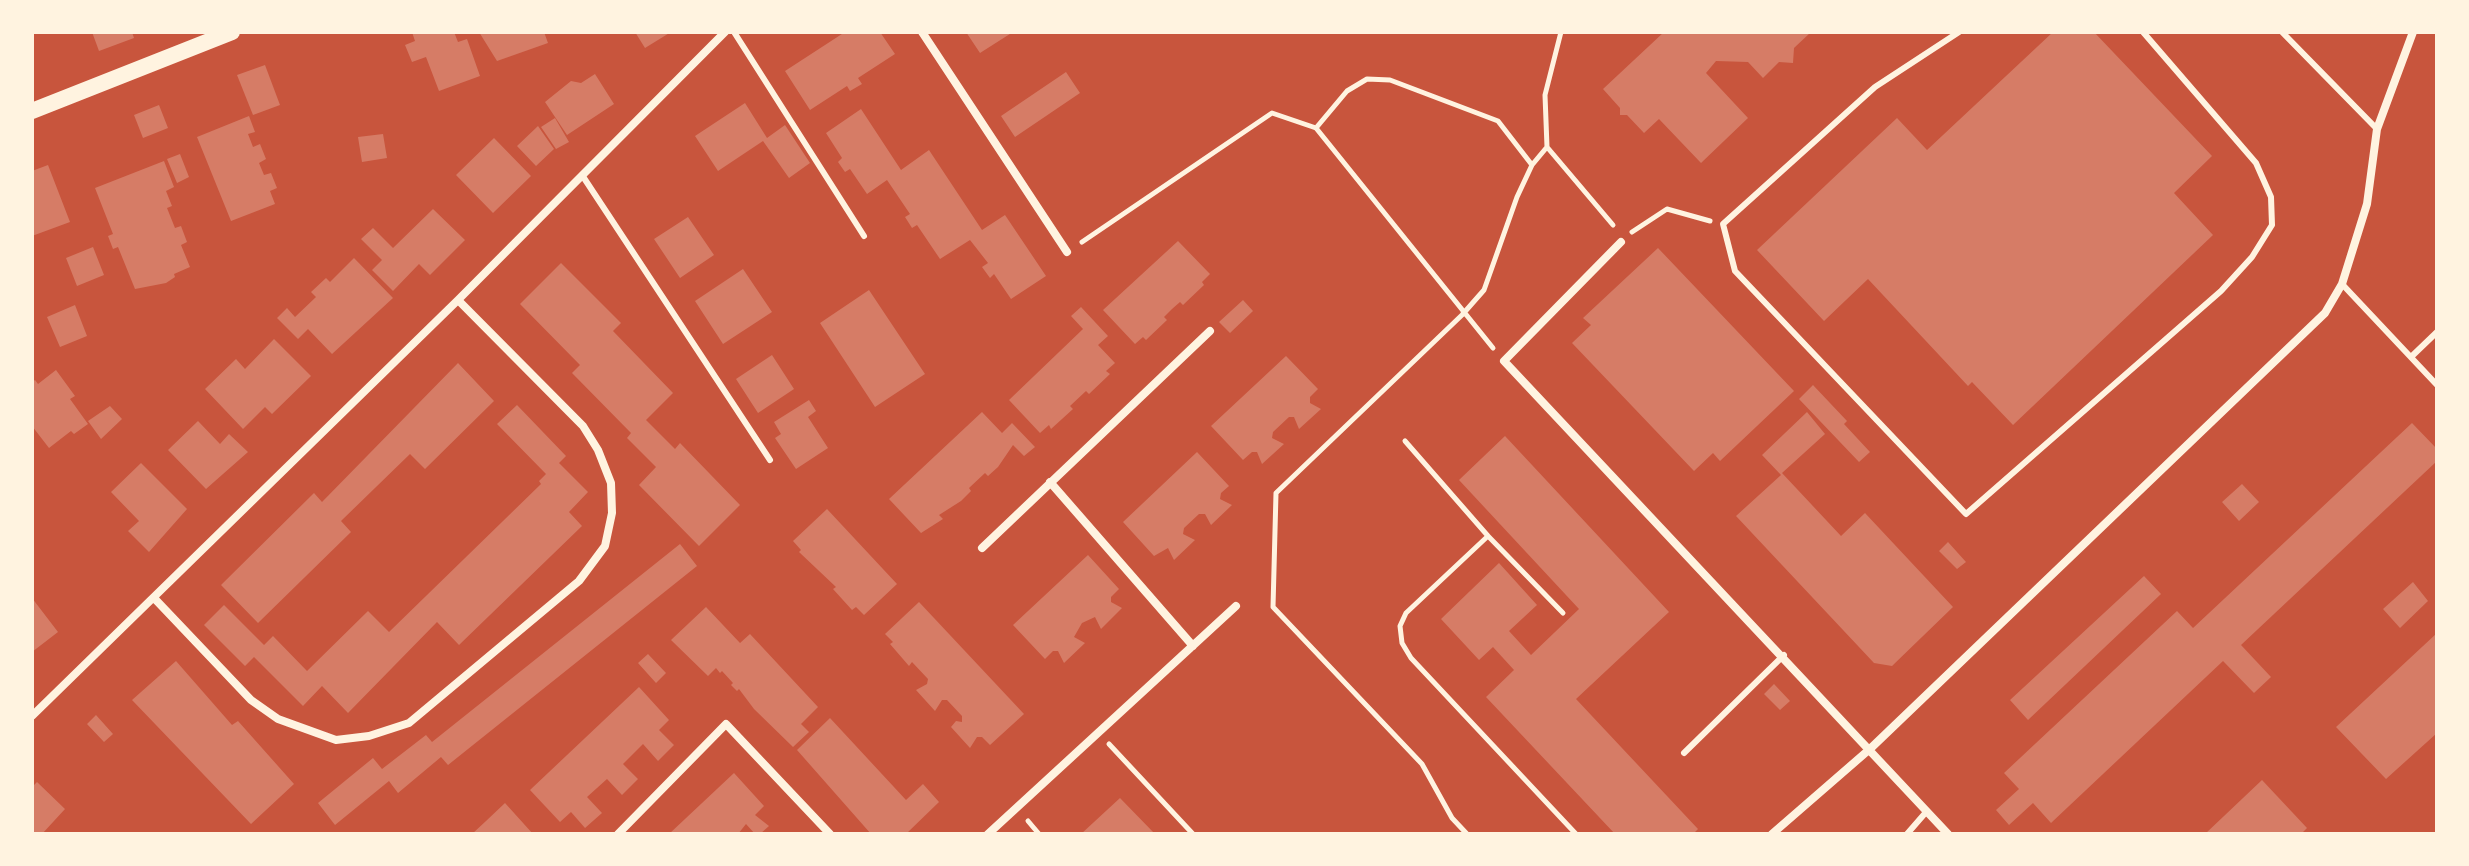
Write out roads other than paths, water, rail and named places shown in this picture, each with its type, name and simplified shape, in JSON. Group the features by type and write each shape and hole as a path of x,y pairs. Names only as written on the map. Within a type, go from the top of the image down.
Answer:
{"main road":[{"path":"32,111 232,32"}],"street":[{"path":"32,716 458,300 725,32"},
{"path":"922,32 1067,252"},
{"path":"1772,834 1871,748 2241,397 2325,313 2342,284 2367,204 2377,129 2413,32"},
{"path":"1621,242 1504,361 1784,655 1948,834"},
{"path":"155,599 251,700 278,719 336,740 369,736 409,723 579,581 605,546 612,513 611,483 598,450 583,426 458,300"},
{"path":"982,548 1210,331"},
{"path":"1050,482 1193,646"},
{"path":"988,834 1236,606"},
{"path":"618,834 726,724 830,834"}],"lane":[{"path":"734,32 864,236"},
{"path":"1959,32 1875,87 1723,224 1735,271 1966,514 2221,291 2252,257 2272,225 2271,197 2256,163 2143,32"},
{"path":"2282,32 2377,129"},
{"path":"582,175 770,460"},
{"path":"2342,284 2437,385"},
{"path":"2411,357 2437,332"},
{"path":"1684,753 1784,655"},
{"path":"1907,834 1927,811"}]}
